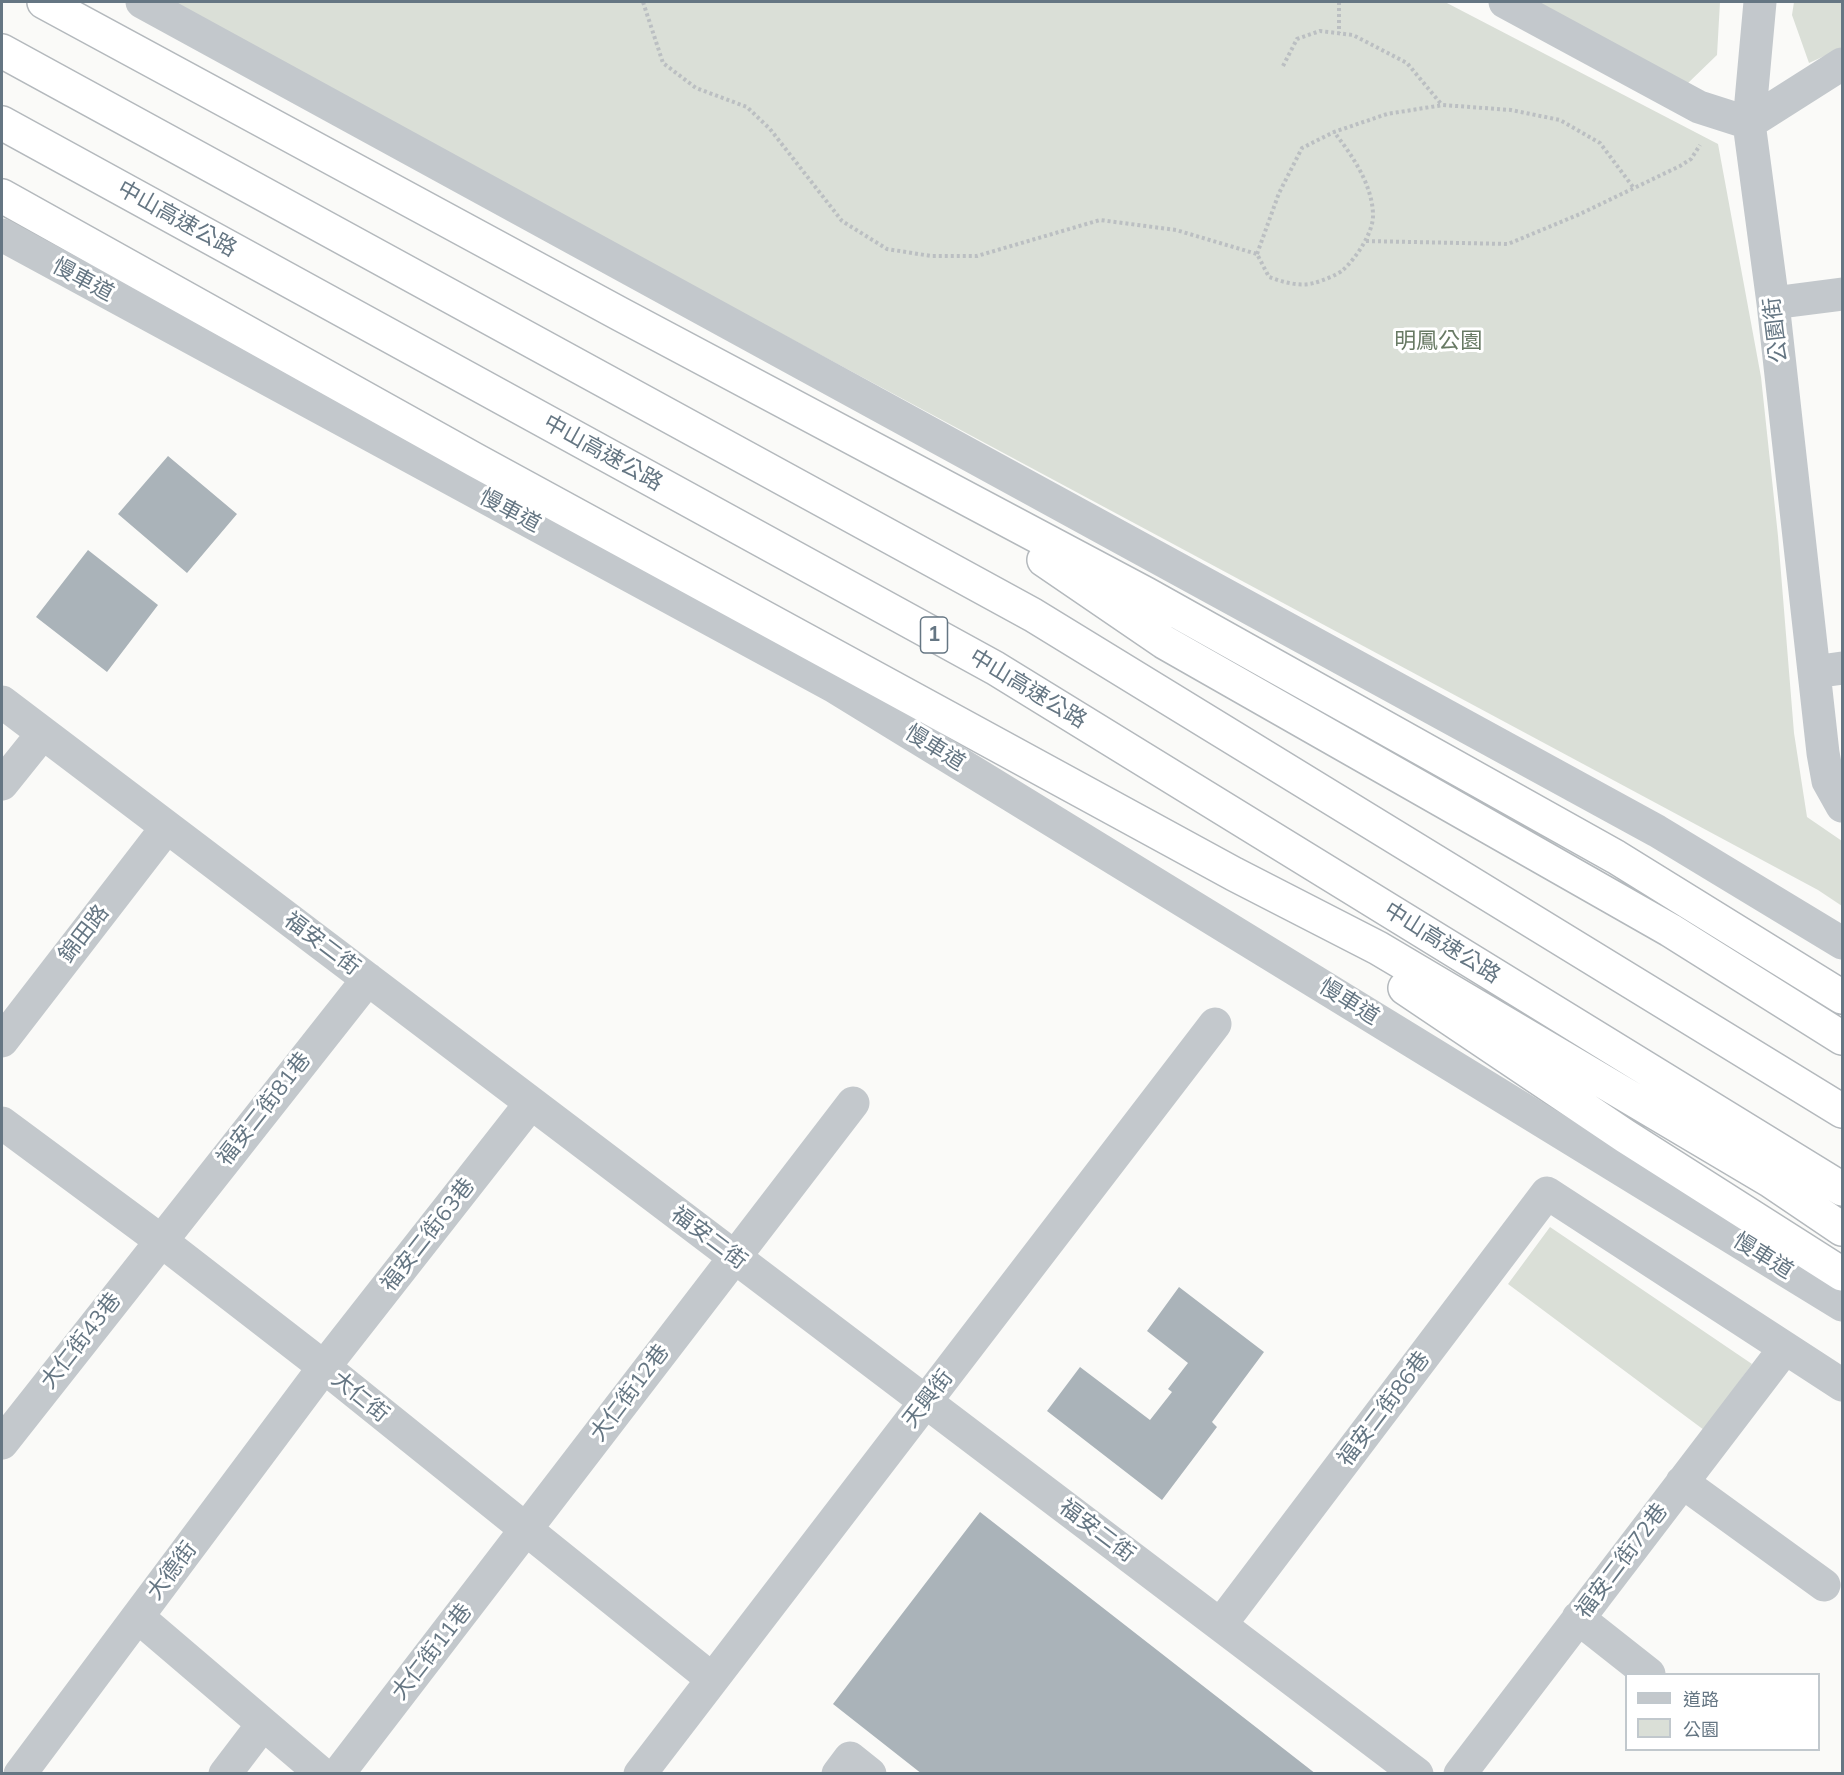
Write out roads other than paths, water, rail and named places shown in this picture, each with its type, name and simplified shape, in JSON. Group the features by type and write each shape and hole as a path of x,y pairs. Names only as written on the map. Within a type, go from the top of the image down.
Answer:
{"highway":[{"path":"44,2 1146,594 1616,857 1842,997"},
{"path":"2,51 1033,615 1842,1111"},
{"name":"中山高速公路","path":"2,123 995,668 1842,1189"},
{"path":"2,196 475,460 1234,874 1378,948 1771,1181 1842,1229"},
{"path":"940,485 1164,642 1670,930 1842,1038"},
{"path":"1234,874 1625,1136 1842,1274"}],"street":[{"path":"142,2 1647,825 1842,944"},
{"path":"1505,2 1699,107 1735,118 1842,64"},
{"name":"公園街","path":"1760,2 1735,118 1773,303 1828,670 1828,781 1842,806"},
{"name":"慢車道","path":"2,235 833,686 1842,1305"},
{"path":"1773,303 1842,294"},
{"name":"福安二街","path":"2,702 1417,1773"},
{"path":"2,784 43,733"},
{"name":"錦田路","path":"2,1041 166,827"},
{"name":"福安二街81巷","path":"160,1240 368,979"},
{"name":"天興街","path":"640,1773 1215,1024"},
{"name":"大仁街12巷","path":"526,1530 853,1102"},
{"name":"福安二街63巷","path":"324,1367 531,1103"},
{"name":"大仁街","path":"2,1123 160,1240 324,1367 712,1680"},
{"name":"福安二街86巷","path":"1221,1624 1547,1193 1785,1348"},
{"name":"大仁街43巷","path":"2,1443 160,1240"},
{"path":"1785,1348 1842,1385"},
{"name":"福安二街72巷","path":"1460,1773 1785,1348"},
{"name":"大德街","path":"20,1773 324,1367"},
{"path":"1683,1482 1824,1585"},
{"name":"大仁街11巷","path":"338,1773 526,1530"},
{"path":"138,1617 322,1773"},
{"path":"1578,1618 1648,1673"},
{"path":"225,1773 263,1724"},
{"path":"838,1773 850,1758 870,1773"}],"park label":[{"name":"明鳳公園","path":"1438,341"}]}
